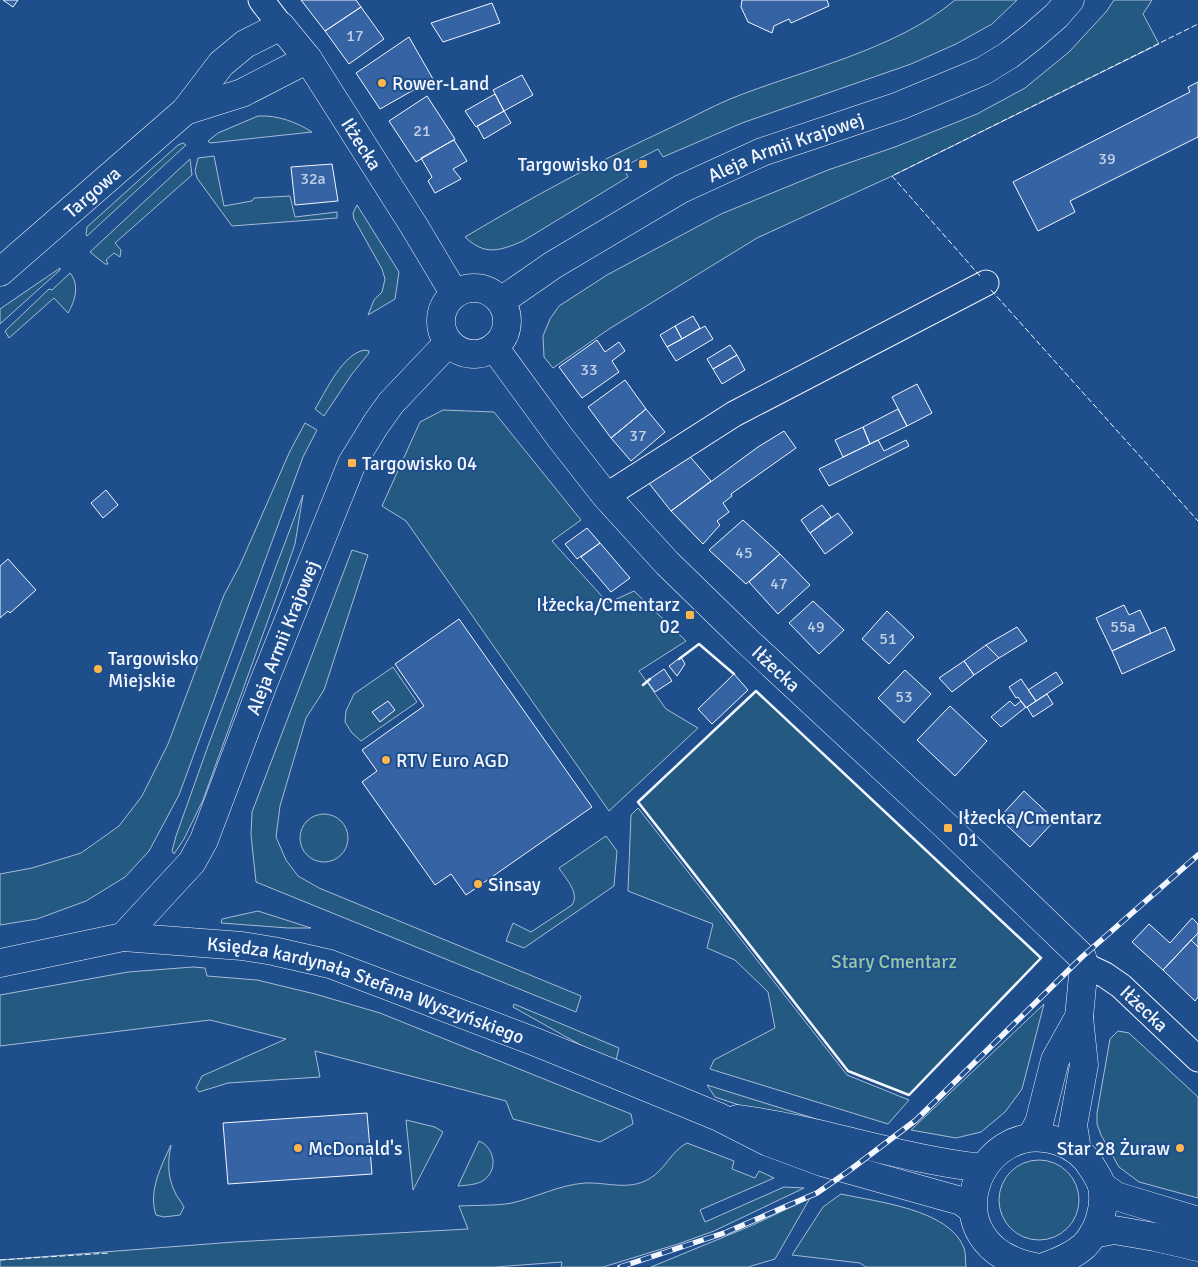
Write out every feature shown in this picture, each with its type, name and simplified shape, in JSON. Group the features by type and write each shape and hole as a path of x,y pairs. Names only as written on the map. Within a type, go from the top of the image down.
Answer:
{"street":[{"name":"Iłżecka","path":"261,0 308,59 454,292"},
{"name":"Aleja Armii Krajowej","path":"501,302 553,265 681,189 762,152 899,106 983,71 1009,55 1032,37 1056,16 1070,0"},
{"name":"Targowa","path":"0,272 185,112 221,64 245,44 281,26"},
{"name":"Targowa","path":"185,112 242,93 308,59"},
{"path":"606,496 734,414 986,283"},
{"path":"466,288 481,288 495,295 501,302 507,321 504,335 494,347 481,353 466,353 452,347 448,343 443,335 440,320 444,305 454,292 466,288"},
{"name":"Aleja Armii Krajowej","path":"123,937 192,862 204,840 263,684 352,463 391,403 448,343"},
{"name":"Iłżecka","path":"494,347 559,436 606,496 667,564 1077,950 1082,956 1084,965 1106,975 1121,986 1198,1059"},
{"name":"Księdza kardynała Stefana Wyszyńskiego","path":"0,963 123,937 242,946 282,952 330,964 533,1041 719,1117 768,1142 799,1154 961,1201 972,1209"},
{"path":"1077,1150 1074,1125 1084,1065 1079,1017 1084,965"},
{"path":"1031,1137 1039,1123 1055,1060 1079,1017"},
{"name":"Księdza kardynała Stefana Wyszyńskiego","path":"719,1117 776,1124 857,1145 983,1168"},
{"path":"1035,1267 1020,1264 999,1254 984,1239 975,1222 972,1209 976,1184 983,1168 994,1155 1014,1143 1031,1137 1049,1138 1065,1143 1077,1150 1091,1164 1102,1186 1102,1207 1099,1221 1093,1234 1084,1246 1069,1256 1044,1267"},
{"path":"1102,1186 1116,1196 1198,1221"},
{"path":"1093,1234 1114,1230 1198,1247"}],"green space":[{"path":"955,0 1017,0 992,24 956,44 911,64 742,123 663,157 658,149 623,167 628,177 523,241 492,250 479,247 465,237 619,152 730,99 877,46 931,17"},
{"path":"1114,0 1152,0 1143,14 1159,44 892,176 757,238 609,329 553,368 544,357 543,336 550,319 559,306 607,275 721,214 828,170 895,147 977,114 1025,88 1069,52 1106,12"},
{"path":"258,116 286,120 312,132 210,143 208,141 218,133"},
{"path":"183,143 186,145 87,236 87,227 178,145"},
{"path":"214,156 224,206 252,201 254,198 290,196 295,217 337,212 337,218 232,226 197,178 195,171 198,158"},
{"path":"190,159 192,175 115,243 121,250 120,257 114,253 106,260 108,264 105,264 90,252"},
{"path":"357,205 399,272 395,299 368,315 374,300 382,292 385,279 382,269 354,219 353,213"},
{"path":"60,268 60,270 0,324 0,309"},
{"path":"70,273 76,288 73,303 68,313 54,298 9,338 5,331 49,289 52,290"},
{"path":"365,350 369,351 369,353 352,374 324,416 315,409 330,383 349,358"},
{"path":"443,410 494,412 581,520 552,541 608,603 634,591 686,641 639,671 666,709 698,728 609,811 406,521 382,506 420,422"},
{"path":"305,423 317,430 303,457 179,795 149,851 125,877 86,901 37,919 0,925 0,874 32,868 81,853 119,826 142,796 168,744 224,595 240,565 290,451"},
{"path":"303,495 295,544 280,587 203,800 184,839 174,854 172,851 176,836 208,746"},
{"path":"352,550 368,555 324,690 306,718 280,806 276,837 286,860 298,876 319,888 581,996 576,1012 256,882 251,835 252,812"},
{"path":"393,667 417,702 361,741 352,733 345,722 346,711 354,694"},
{"name":"Stary Cmentarz","path":"756,691 1041,958 909,1095 848,1071 638,802"},
{"path":"638,808 847,1075 909,1100 888,1124 710,1069 714,1060 775,1028 768,992 735,960 707,948 713,924 628,891 631,815"},
{"path":"319,814 329,814 341,821 348,833 348,843 341,855 329,862 319,862 311,858 304,851 300,843 300,833 304,825 311,818"},
{"path":"606,836 617,851 614,886 524,948 506,941 513,923 531,932 572,905 574,900 573,891 559,868"},
{"path":"258,911 311,928 221,923 222,919"},
{"path":"193,967 205,968 207,976 257,980 315,994 380,1013 631,1114 633,1124 600,1142 513,1119 506,1101 315,1051 320,1077 228,1083 199,1092 196,1088 202,1076 286,1039 210,1020 0,1046 0,995 128,972"},
{"path":"514,1004 619,1048 616,1060 586,1048 513,1007"},
{"path":"1044,1004 1022,1089 1005,1112 981,1132 956,1138 911,1130"},
{"path":"1118,1031 1129,1033 1198,1097 1198,1198 1139,1182 1119,1167 1101,1135 1097,1124 1097,1113 1110,1039"},
{"path":"707,1085 880,1139 748,1108 715,1097"},
{"path":"406,1120 435,1127 443,1132 413,1190"},
{"path":"479,1141 491,1153 493,1159 492,1170 481,1182 458,1186"},
{"path":"687,1143 734,1161 732,1169 755,1178 759,1171 774,1178 700,1210 705,1222 784,1187 804,1188 714,1231 603,1267 561,1267 562,1262 495,1267 0,1267 0,1260 234,1242 468,1229 459,1206 512,1203 575,1184 633,1185 641,1183 655,1175 681,1146"},
{"path":"171,1145 170,1179 184,1207 180,1215 164,1217 156,1215 154,1197 157,1179"},
{"path":"1039,1160 1054,1163 1067,1172 1076,1185 1079,1200 1076,1215 1067,1228 1054,1237 1039,1240 1024,1237 1011,1228 1002,1215 999,1200 1002,1185 1011,1172 1024,1163"},
{"path":"841,1194 910,1209 944,1224 956,1235 964,1248 966,1267 866,1267 860,1263 792,1255 823,1207"},
{"path":"810,1198 775,1259 748,1267 651,1267 753,1225"}],"building":[{"path":"3,0 18,0 13,7"},
{"path":"301,0 356,0 361,7 325,31"},
{"path":"742,0 827,0 829,6 791,23 789,19 774,26 772,33 748,22 741,7"},
{"path":"492,3 500,23 443,42 431,23"},
{"path":"361,7 384,39 349,64 325,31"},
{"path":"409,37 433,79 380,109 356,73"},
{"path":"522,75 533,95 504,111 493,90"},
{"path":"1198,82 1198,137 1070,201 1075,212 1038,231 1013,182 1190,92 1188,87"},
{"path":"495,94 504,111 476,127 465,111"},
{"path":"427,96 455,139 416,162 389,121"},
{"path":"504,111 511,123 484,139 477,126"},
{"path":"454,140 467,161 453,169 461,179 435,193 428,181 432,177 421,158"},
{"path":"332,164 338,201 295,205 291,167"},
{"path":"693,316 700,328 682,339 675,326"},
{"path":"675,326 682,339 667,347 660,335"},
{"path":"705,326 713,339 676,361 667,347"},
{"path":"597,340 605,352 619,342 625,351 612,361 619,372 582,398 559,367"},
{"path":"730,345 737,355 713,369 707,359"},
{"path":"737,355 745,370 722,384 713,369"},
{"path":"625,380 646,409 611,438 588,407"},
{"path":"917,384 932,413 907,426 892,397"},
{"path":"646,409 665,432 631,461 611,438"},
{"path":"898,409 907,426 870,444 863,427"},
{"path":"863,427 870,444 843,457 835,440"},
{"path":"784,431 796,448 731,494 732,496 723,503 729,512 717,521 720,525 703,544 671,511 758,447"},
{"path":"878,440 884,451 906,440 909,446 829,486 819,469"},
{"path":"686,452 711,481 671,511 648,482"},
{"path":"106,490 118,505 103,518 91,503"},
{"path":"822,505 831,517 810,533 801,520"},
{"path":"838,513 853,533 825,554 810,533"},
{"path":"743,520 780,554 746,584 709,550"},
{"path":"587,528 600,543 577,559 565,544"},
{"path":"600,543 630,578 611,592 581,557"},
{"path":"780,554 810,585 778,614 749,582"},
{"path":"8,559 36,590 10,613 8,611 0,618 0,566"},
{"path":"813,601 844,630 819,654 789,623"},
{"path":"1124,605 1129,615 1140,610 1151,633 1112,651 1096,618"},
{"path":"887,611 914,637 889,664 862,639"},
{"path":"459,619 592,807 466,895 451,874 435,885 362,782 377,771 362,750 424,706 395,664"},
{"path":"1017,627 1027,641 999,658 986,645"},
{"path":"1165,627 1175,650 1122,674 1112,651"},
{"path":"986,645 999,658 974,675 964,661"},
{"path":"681,657 685,664 677,676 669,666"},
{"path":"964,661 974,675 952,692 939,678"},
{"path":"664,669 672,681 655,692 647,681"},
{"path":"905,670 931,694 904,723 878,698"},
{"path":"1056,672 1063,683 1036,701 1028,690"},
{"path":"734,674 748,690 712,724 698,709"},
{"path":"1021,679 1036,701 1026,708 1009,687"},
{"path":"1047,694 1053,704 1033,717 1027,707"},
{"path":"388,701 395,710 380,722 372,712"},
{"path":"1010,701 1015,706 1021,701 1026,707 1001,727 991,717"},
{"path":"950,706 987,741 955,776 917,740"},
{"path":"1024,791 1055,820 1030,847 999,818"},
{"path":"1192,918 1198,924 1198,933 1163,970 1132,942 1149,924 1170,943"},
{"path":"1198,933 1198,946 1197,946 1191,940"},
{"path":"1191,940 1198,947 1198,997 1195,1001 1163,970"},
{"name":"McDonald's","path":"367,1113 372,1174 228,1184 223,1123"}],"railway":[{"path":"620,1267 727,1232 817,1193 850,1170 916,1120 1082,957 1198,855"}],"fence":[{"path":"980,276 892,176 1198,24"},
{"path":"991,290 1198,521"},
{"path":"0,1260 109,1253"}],"wall":[{"path":"679,659 699,644 734,674"},
{"path":"643,685 650,679"},
{"path":"756,691 1041,958 909,1095 848,1071 638,802 756,691"}],"place":[{"name":"Rower-Land","path":"382,83"},
{"name":"Targowisko 01","path":"643,164"},
{"name":"Targowisko 04","path":"352,463"},
{"name":"Iłżecka/Cmentarz 02","path":"690,615"},
{"name":"Targowisko Miejskie","path":"98,669"},
{"name":"RTV Euro AGD","path":"386,760"},
{"name":"Iłżecka/Cmentarz 01","path":"948,828"},
{"name":"Sinsay","path":"478,884"},
{"name":"McDonald's","path":"298,1148"},
{"name":"Star 28 Żuraw","path":"1180,1148"}]}
